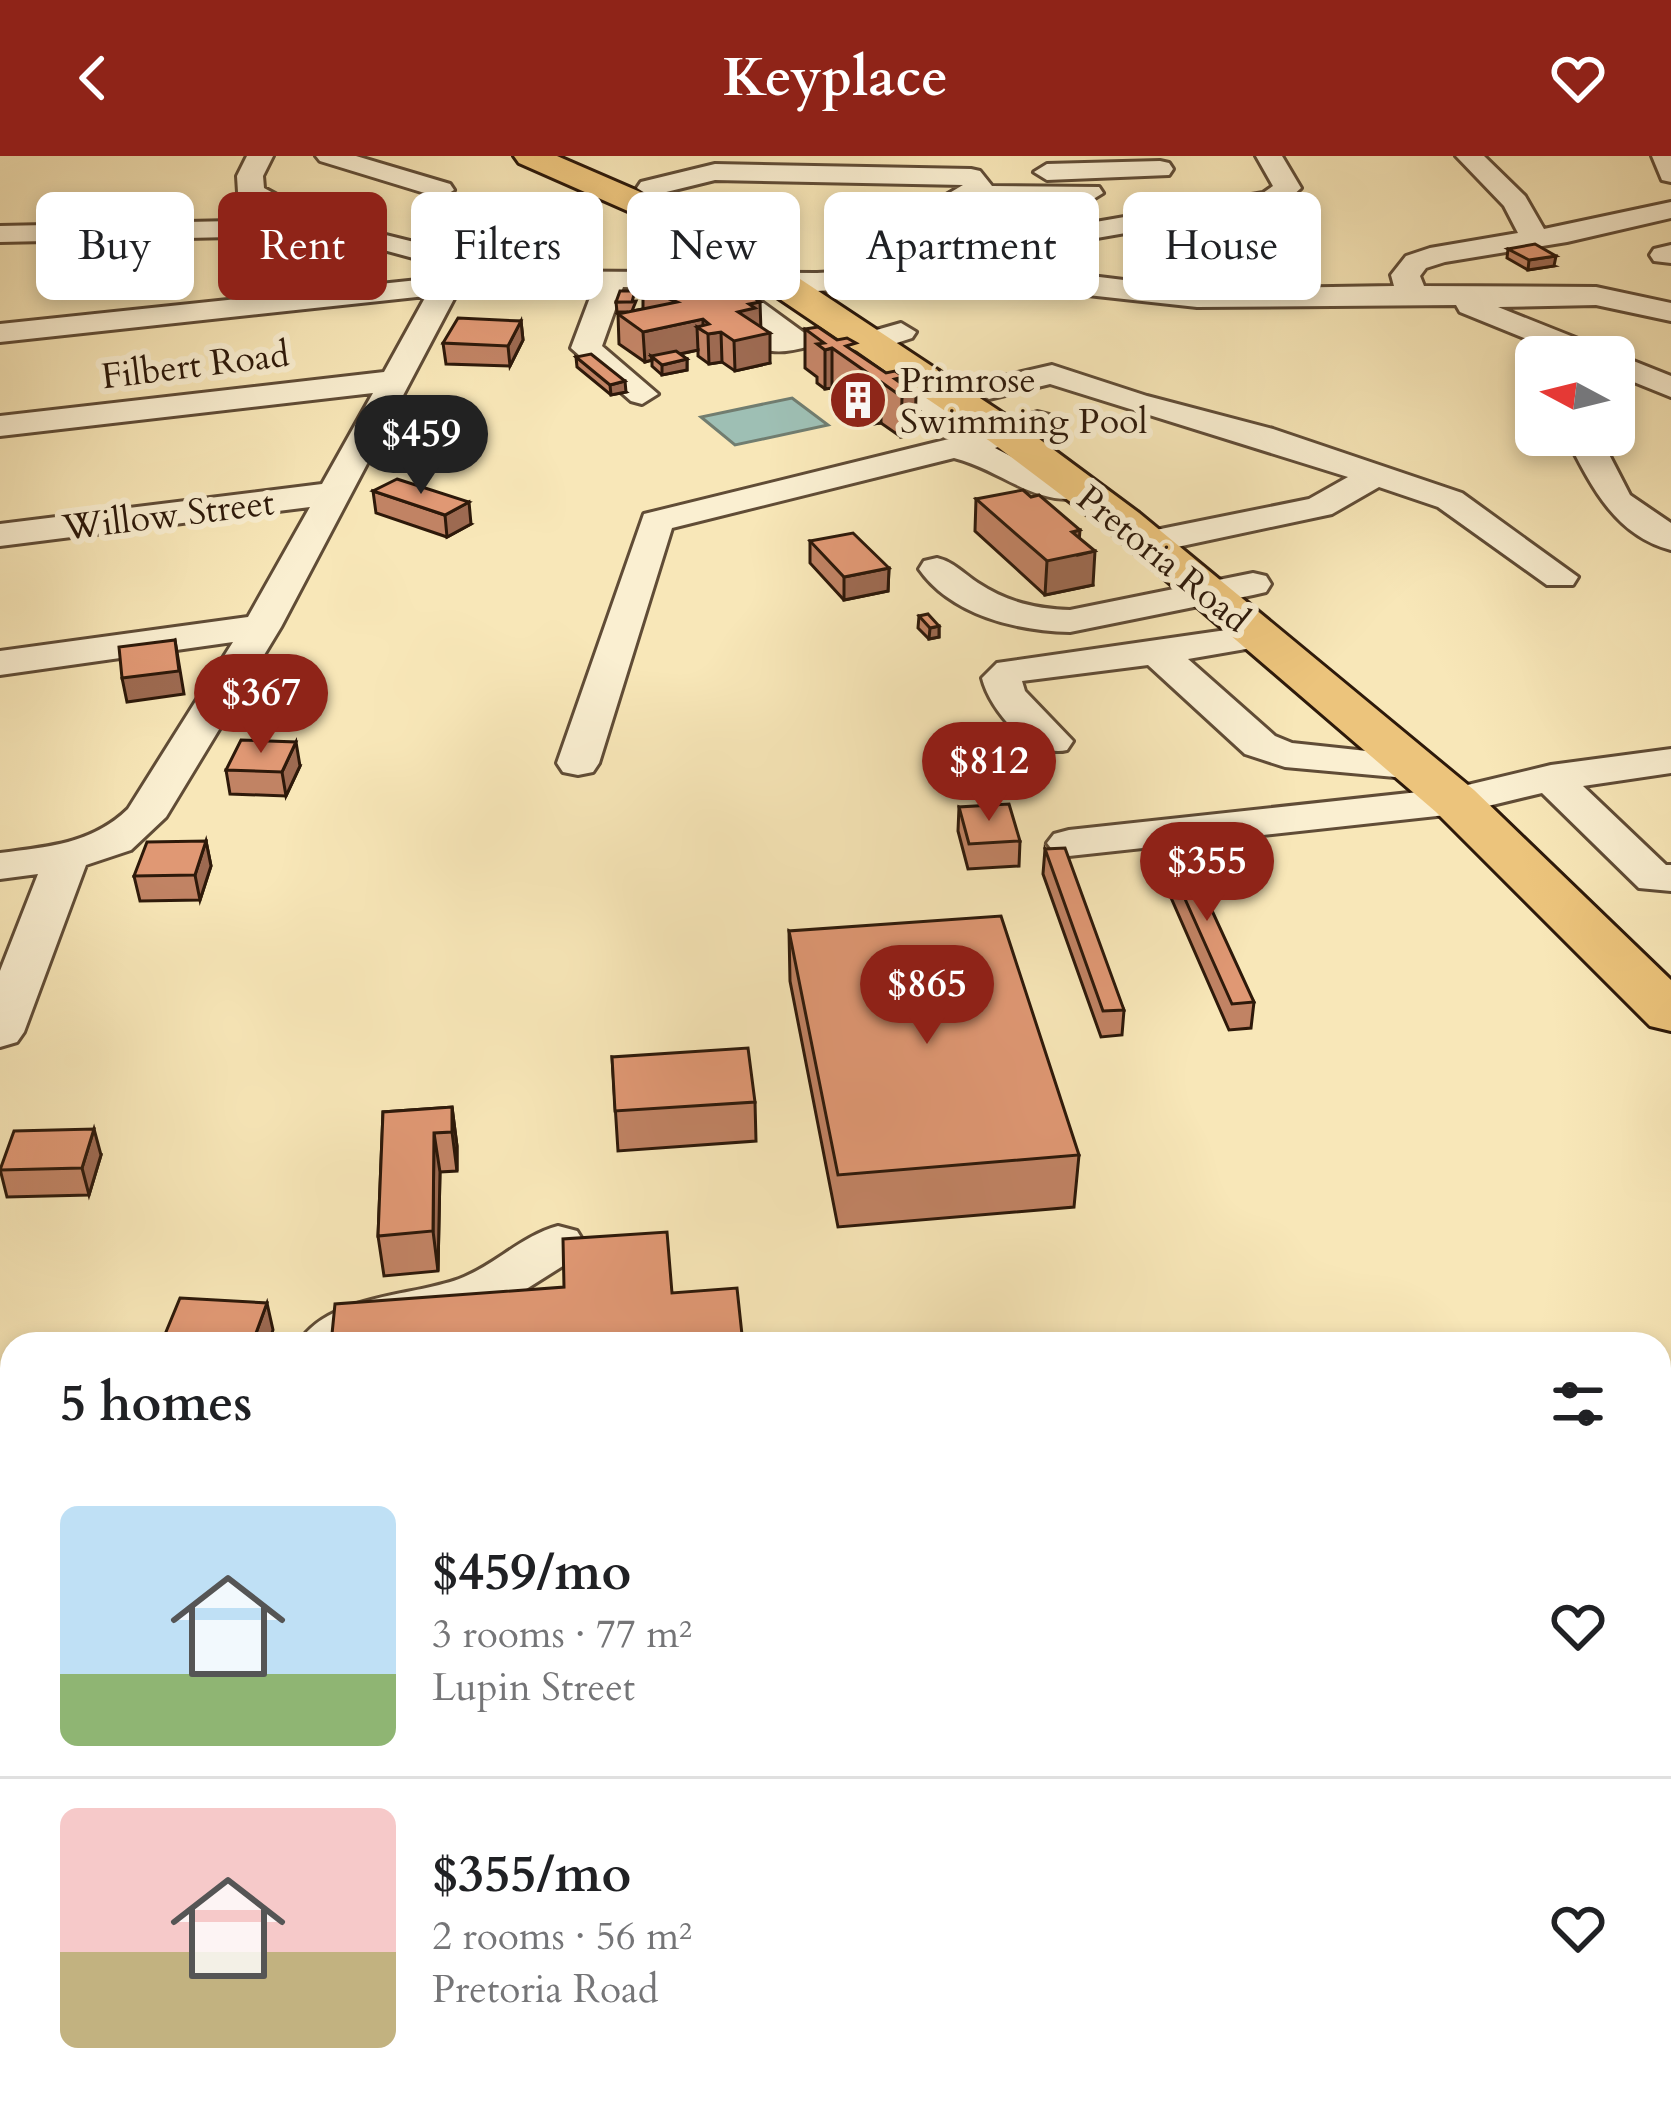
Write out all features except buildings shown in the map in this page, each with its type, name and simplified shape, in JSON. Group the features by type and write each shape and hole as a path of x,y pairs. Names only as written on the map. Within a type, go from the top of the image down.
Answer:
{"main road":[{"name":"Pretoria Road","path":"557,158 656,192"},
{"name":"Pretoria Road","path":"557,158 627,196"},
{"name":"Pretoria Road","path":"800,284 883,336 989,389 995,436"},
{"name":"Pretoria Road","path":"883,336 995,436 1078,489 1169,538"},
{"name":"Pretoria Road","path":"995,436 1169,538 1232,589 1438,735 1475,796 1671,1013"},
{"name":"Pretoria Road","path":"1232,589 1262,636 1417,767 1475,796 1671,956"}],"street":[{"path":"251,192 250,176 260,156"},
{"path":"329,156 442,190"},
{"path":"901,156 932,174"},
{"path":"1099,229 1271,200 1288,188 1269,156"},
{"path":"1469,156 1516,202 1535,238"},
{"path":"1665,156 1671,174"},
{"path":"650,188 715,172 1160,169"},
{"path":"903,192 978,171 1085,192"},
{"path":"1412,294 1405,274 1416,262 1671,210"},
{"path":"0,234 218,228"},
{"path":"0,333 411,280"},
{"path":"603,285 627,288"},
{"path":"609,286 627,286"},
{"path":"609,286 586,348 642,394"},
{"path":"1099,287 1197,298 1596,296 1671,312"},
{"path":"708,297 746,303 799,340 777,346 708,297"},
{"path":"1461,297 1481,313 1541,336"},
{"path":"0,866 68,855 118,838 146,817 262,627 441,300"},
{"path":"1515,340 1508,334 1516,327"},
{"path":"989,389 1058,360 1450,500 1560,577"},
{"path":"1635,371 1668,384"},
{"name":"Filbert Road","path":"0,426 400,380"},
{"path":"578,764 650,526 656,521 995,436"},
{"path":"1593,456 1616,501 1671,539"},
{"path":"1169,538 1320,507 1375,475"},
{"name":"Willow Street","path":"0,535 336,493"},
{"path":"937,569 956,587 1003,612 1042,622 1070,621 1232,589"},
{"path":"0,663 262,627"},
{"path":"1053,741 1006,695 1002,678 1011,671 1262,636"},
{"path":"1157,652 1260,745 1307,759 1417,767"},
{"path":"1069,843 1475,796 1551,778 1671,761"},
{"path":"1551,778 1666,885"},
{"path":"0,1032 68,855"},
{"path":"350,1332 376,1319 481,1292 558,1244"}],"water":[{"path":"792,398 828,425 735,445 701,417"}],"place":[{"name":"Primrose Swimming Pool","path":"858,400"}]}
